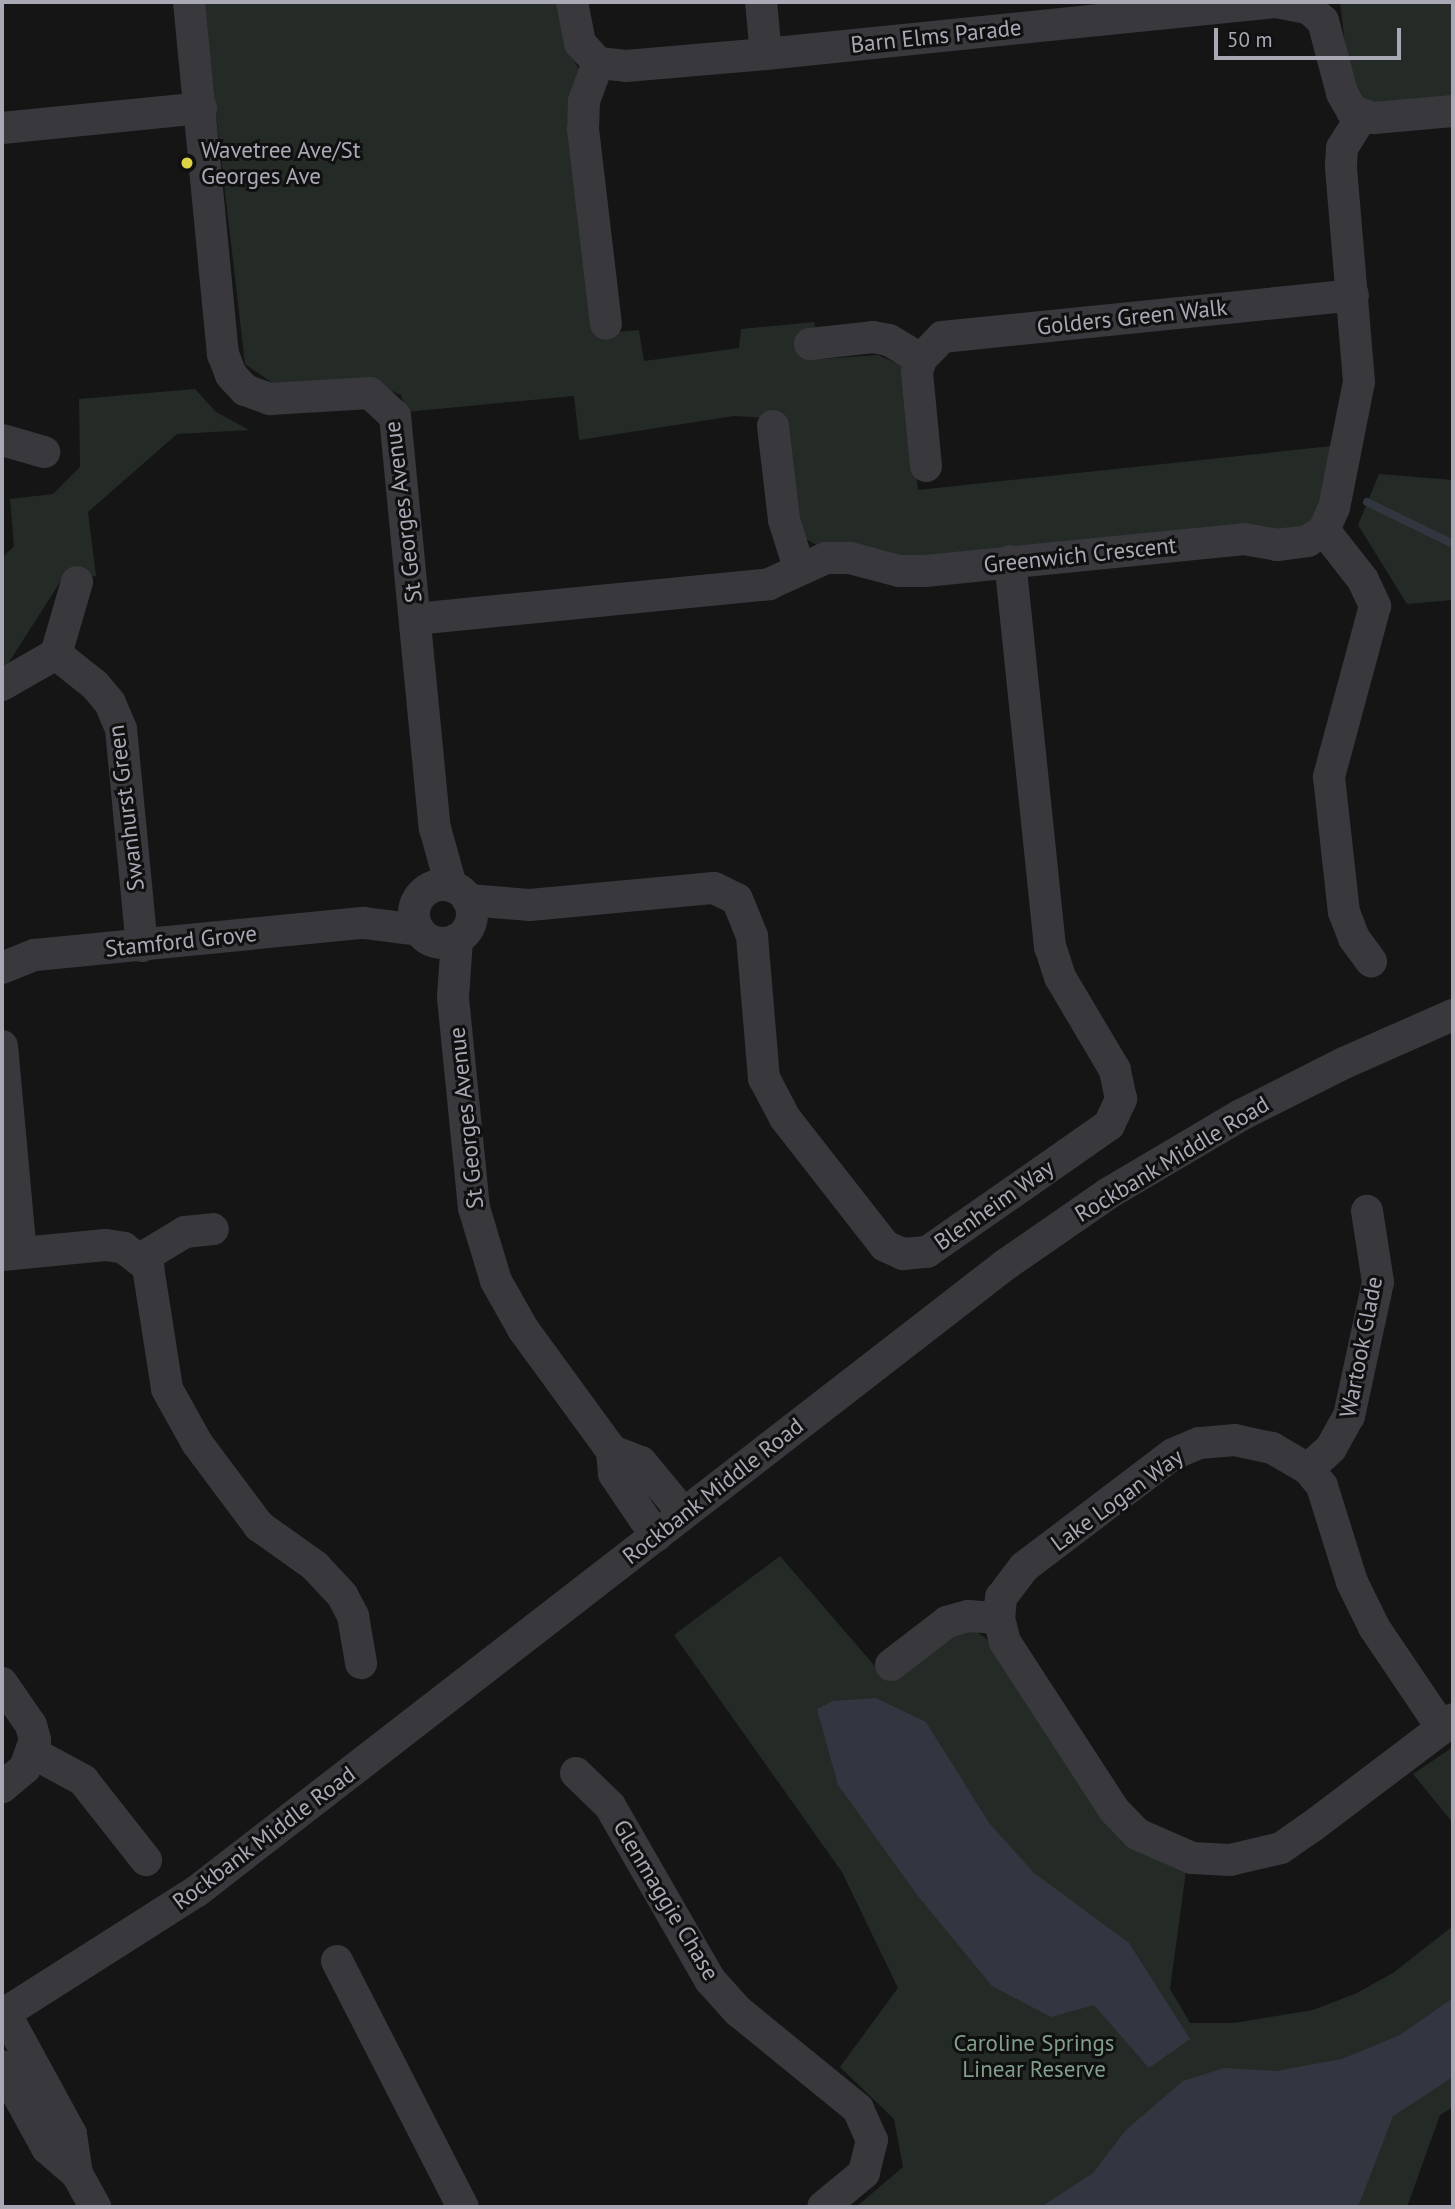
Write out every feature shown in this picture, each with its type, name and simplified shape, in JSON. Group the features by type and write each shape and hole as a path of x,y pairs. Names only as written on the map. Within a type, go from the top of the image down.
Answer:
{"street":[{"name":"St Georges Avenue","path":"189,2 223,354 231,375 258,397 353,391 370,393 386,404 398,432 443,914 474,1208 496,1281 523,1329 612,1451 614,1474 656,1536"},
{"path":"572,2 580,43 598,63 584,101 583,129 606,324"},
{"path":"761,2 766,54"},
{"name":"Barn Elms Parade","path":"598,63 626,66 766,54 1055,13 1275,2 1309,5 1324,21 1342,93 1352,111 1362,116"},
{"path":"2,128 201,108"},
{"path":"1371,961 1354,938 1343,912 1329,777 1375,606 1363,580 1324,530 1334,508 1349,450 1359,382 1340,166 1342,148 1362,116 1453,111"},
{"name":"Golders Green Walk","path":"920,359 942,337 958,334 1353,295"},
{"path":"810,344 873,337 889,340 920,359 917,384 926,466"},
{"path":"773,426 783,520 799,568"},
{"path":"2,440 44,452"},
{"name":"Greenwich Crescent","path":"415,620 768,584 826,558 850,558 899,571 1244,539 1295,545 1324,530"},
{"name":"Blenheim Way","path":"443,914 715,888 737,899 751,936 764,1078 785,1118 892,1251 927,1252 1109,1125 1118,1111 1121,1087 1060,977 1050,947 1010,561"},
{"path":"2,685 56,654 76,582"},
{"name":"Swanhurst Green","path":"56,654 95,685 110,703 121,729 142,946"},
{"name":"Stamford Grove","path":"2,968 35,954 142,946 443,914"},
{"name":"Rockbank Middle Road","path":"3,2014 197,1891 1005,1265 1109,1193 1241,1115 1344,1063 1453,1015"},
{"path":"2,1046 11,1254 106,1245 124,1248 140,1259 153,1284 167,1390 197,1443 259,1525 315,1566 342,1595 353,1616 361,1663"},
{"name":"Wartook Glade","path":"1308,1469 1331,1448 1349,1416 1378,1282 1367,1211"},
{"path":"140,1259 185,1233 213,1229"},
{"name":"Lake Logan Way","path":"1235,1440 1272,1448 1308,1469 1331,1507 1352,1582 1374,1627 1447,1723 1281,1848 1230,1860 1192,1858 1138,1834 1114,1810 1005,1642 999,1618 1001,1597 1024,1567 1173,1454 1199,1443 1235,1440"},
{"name":"St Georges Avenue","path":"612,1451 641,1462 684,1514"},
{"path":"891,1665 947,1622 968,1616 999,1618"},
{"path":"2,1683 32,1725 33,1753 25,1768 2,1787"},
{"path":"33,1753 83,1780 146,1860"},
{"name":"Glenmaggie Chase","path":"576,1773 610,1806 710,1980 738,2011 859,2109 872,2140 864,2173 822,2207"},
{"path":"337,1961 463,2207"},
{"path":"3,2014 71,2134 77,2174 95,2207"},
{"path":"2,2066 47,2148 77,2174"}],"green space":[{"path":"203,2 562,2 567,48 581,73 567,123 593,334 639,330 644,361 739,348 741,329 814,322 821,359 878,355 905,367 918,490 1332,446 1324,499 1307,527 912,559 818,546 801,536 784,419 734,416 579,440 574,396 406,412 401,395 365,379 277,386 245,364"},
{"path":"1340,2 1453,2 1453,96 1366,104 1350,86"},
{"path":"195,389 216,412 249,430 177,434 88,512 96,576 62,579 2,673 2,558 14,546 10,499 53,494 80,467 79,399"},
{"path":"1379,474 1453,480 1453,600 1407,604 1358,525"},
{"name":"Caroline Springs Linear Reserve","path":"780,1556 885,1678 956,1628 971,1628 988,1640 1186,1871 1170,1989 1190,2023 1234,2023 1313,2010 1357,1993 1393,1973 1453,1926 1453,2107 1440,2115 1407,2207 856,2207 903,2167 894,2119 840,2067 898,1988 842,1872 674,1635"},
{"path":"1453,1747 1453,1823 1413,1774"}],"shaded area":[{"path":"876,1698 926,1722 989,1823 1034,1873 1129,1943 1190,2039 1149,2068 1094,2005 1051,2017 992,1986 918,1896 838,1785 817,1709 833,1701"},
{"path":"1453,1998 1453,2077 1393,2116 1358,2207 1041,2207 1093,2173 1126,2130 1183,2081 1224,2068 1276,2071 1342,2059 1400,2035"}],"waterway":[{"path":"1367,502 1453,544"}],"place":[{"name":"Wavetree Ave/St Georges Ave","path":"187,163"}]}
